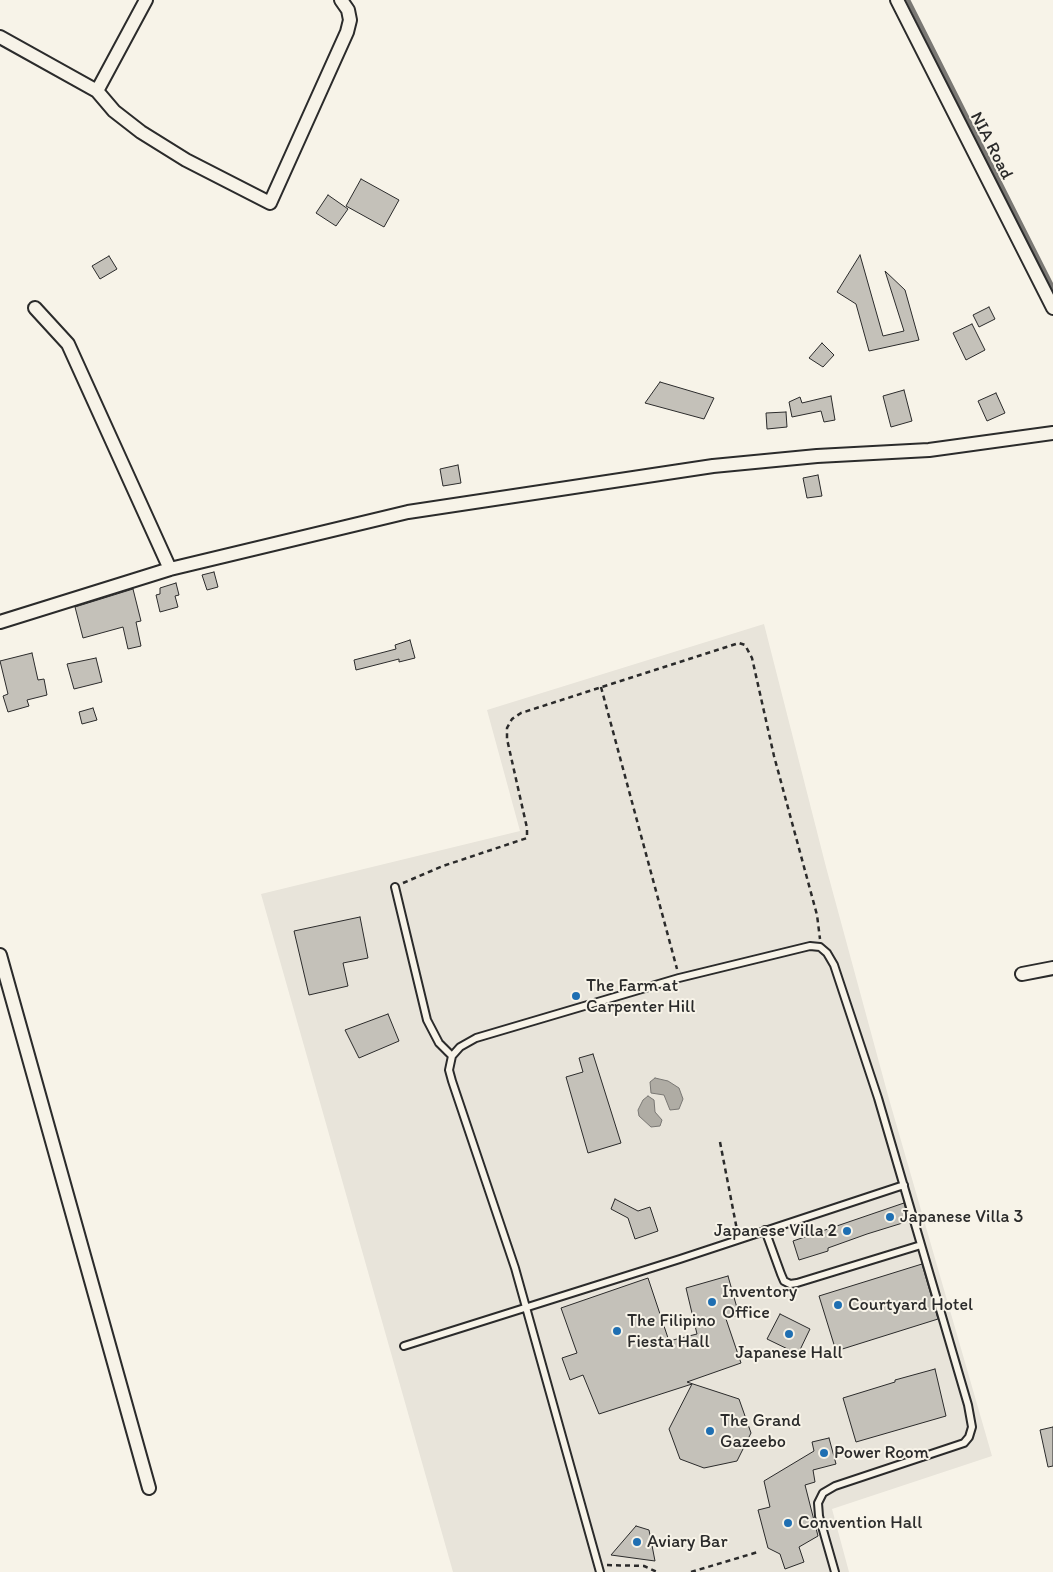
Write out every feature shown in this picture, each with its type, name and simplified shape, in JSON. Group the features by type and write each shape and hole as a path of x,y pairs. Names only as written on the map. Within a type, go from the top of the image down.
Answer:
{"street":[{"path":"97,91 146,0"},
{"path":"0,37 97,91 114,110 141,132 186,160 270,203 347,32 350,20 348,10 341,0"},
{"name":"NIA Road","path":"897,0 1053,308"},
{"path":"36,308 68,344 170,569"},
{"path":"0,622 170,569 408,512 713,466 817,456 929,450 1053,433"},
{"path":"0,955 149,1488"},
{"path":"1022,974 1053,968"}],"lane":[{"path":"395,887 427,1020 439,1043 452,1056"},
{"path":"600,1572 503,1226 452,1081 450,1070 452,1056 460,1047 476,1038 679,978 797,948 820,947 827,953 834,966 878,1098 968,1405 972,1427 969,1437 964,1443 835,1486 823,1493 818,1503 819,1516 835,1572"},
{"path":"404,1346 904,1185"},
{"path":"765,1230 781,1274 784,1280 790,1284 921,1245"}],"path":[{"path":"395,887 443,866 526,838 527,828 507,739 507,728 512,719 521,712 740,643 745,645 752,658 774,756 817,915 820,947"},
{"path":"601,687 679,978"},
{"path":"720,1142 738,1239"},
{"path":"691,1572 758,1552"},
{"path":"599,1564 644,1566 656,1572"}],"shaded area":[{"name":"The Farm at Carpenter Hill","path":"764,624 826,867 889,1099 992,1456 832,1509 849,1572 453,1572 261,894 520,831 487,710"},
{"path":"655,1078 668,1081 679,1088 683,1099 679,1109 670,1110 664,1095 651,1093 650,1082"},
{"path":"648,1096 654,1100 655,1112 662,1120 660,1126 651,1127 639,1116 638,1110 643,1100"}],"building":[{"path":"361,179 399,200 384,227 346,206"},
{"path":"328,195 348,209 336,226 316,213"},
{"path":"860,255 883,336 904,331 885,271 905,290 919,340 869,351 856,304 837,292"},
{"path":"109,256 117,269 100,279 92,266"},
{"path":"989,307 995,319 979,327 973,315"},
{"path":"972,324 985,350 966,360 953,333"},
{"path":"822,343 834,355 823,367 809,358"},
{"path":"660,382 714,398 704,419 645,403"},
{"path":"904,390 912,421 891,427 883,396"},
{"path":"996,393 1005,413 987,421 978,401"},
{"path":"831,396 835,420 824,422 821,411 792,417 789,402 800,397 802,403"},
{"path":"786,412 787,427 767,429 766,413"},
{"path":"458,465 461,483 443,486 440,469"},
{"path":"818,475 822,496 807,498 803,478"},
{"path":"214,572 218,587 207,590 202,575"},
{"path":"176,583 179,595 175,596 178,607 160,612 156,595 160,594 160,588"},
{"path":"133,589 141,621 136,622 141,646 128,649 123,627 83,638 75,607"},
{"path":"410,640 415,658 399,662 399,659 356,670 354,660 396,649 395,645"},
{"path":"32,653 38,680 44,679 47,695 27,700 29,706 8,712 3,696 8,694 0,661"},
{"path":"96,658 102,682 74,689 67,664"},
{"path":"93,708 97,720 82,724 79,712"},
{"path":"360,917 368,958 343,963 348,986 309,995 294,931"},
{"path":"388,1014 399,1041 359,1058 345,1030"},
{"path":"593,1054 621,1143 588,1153 566,1077 583,1072 579,1058"},
{"path":"615,1199 638,1211 650,1207 658,1231 635,1239 628,1218 611,1209"},
{"path":"904,1203 909,1221 867,1234 828,1248 828,1251 799,1260 793,1241"},
{"name":"Courtyard Hotel","path":"922,1264 938,1319 836,1351 819,1296"},
{"path":"728,1276 739,1315 726,1319 741,1363 687,1382 739,1399 751,1433 737,1461 704,1468 680,1459 669,1429 692,1384 599,1414 583,1375 570,1380 562,1358 577,1353 561,1308 648,1278 669,1341 697,1334 686,1288"},
{"name":"Japanese Hall","path":"780,1314 810,1329 798,1354 767,1339"},
{"path":"935,1369 946,1416 856,1442 843,1398 895,1382 895,1380"},
{"path":"1053,1427 1053,1466 1048,1467 1040,1430"},
{"path":"829,1438 836,1464 813,1470 815,1482 805,1485 818,1536 799,1547 804,1562 785,1569 780,1554 768,1548 758,1510 770,1507 764,1481 814,1451 812,1442"},
{"name":"Aviary Bar","path":"636,1526 649,1530 655,1561 611,1555"}],"waterway":[{"path":"908,0 1053,288"}],"place":[{"name":"The Farm at Carpenter Hill","path":"576,996"},
{"name":"Japanese Villa 3","path":"890,1217"},
{"name":"Japanese Villa 2","path":"847,1231"},
{"name":"Inventory Office","path":"712,1302"},
{"name":"Courtyard Hotel","path":"838,1305"},
{"name":"The Filipino Fiesta Hall","path":"617,1331"},
{"name":"Japanese Hall","path":"789,1334"},
{"name":"The Grand Gazeebo","path":"710,1431"},
{"name":"Power Room","path":"824,1453"},
{"name":"Convention Hall","path":"788,1523"},
{"name":"Aviary Bar","path":"637,1542"}]}
